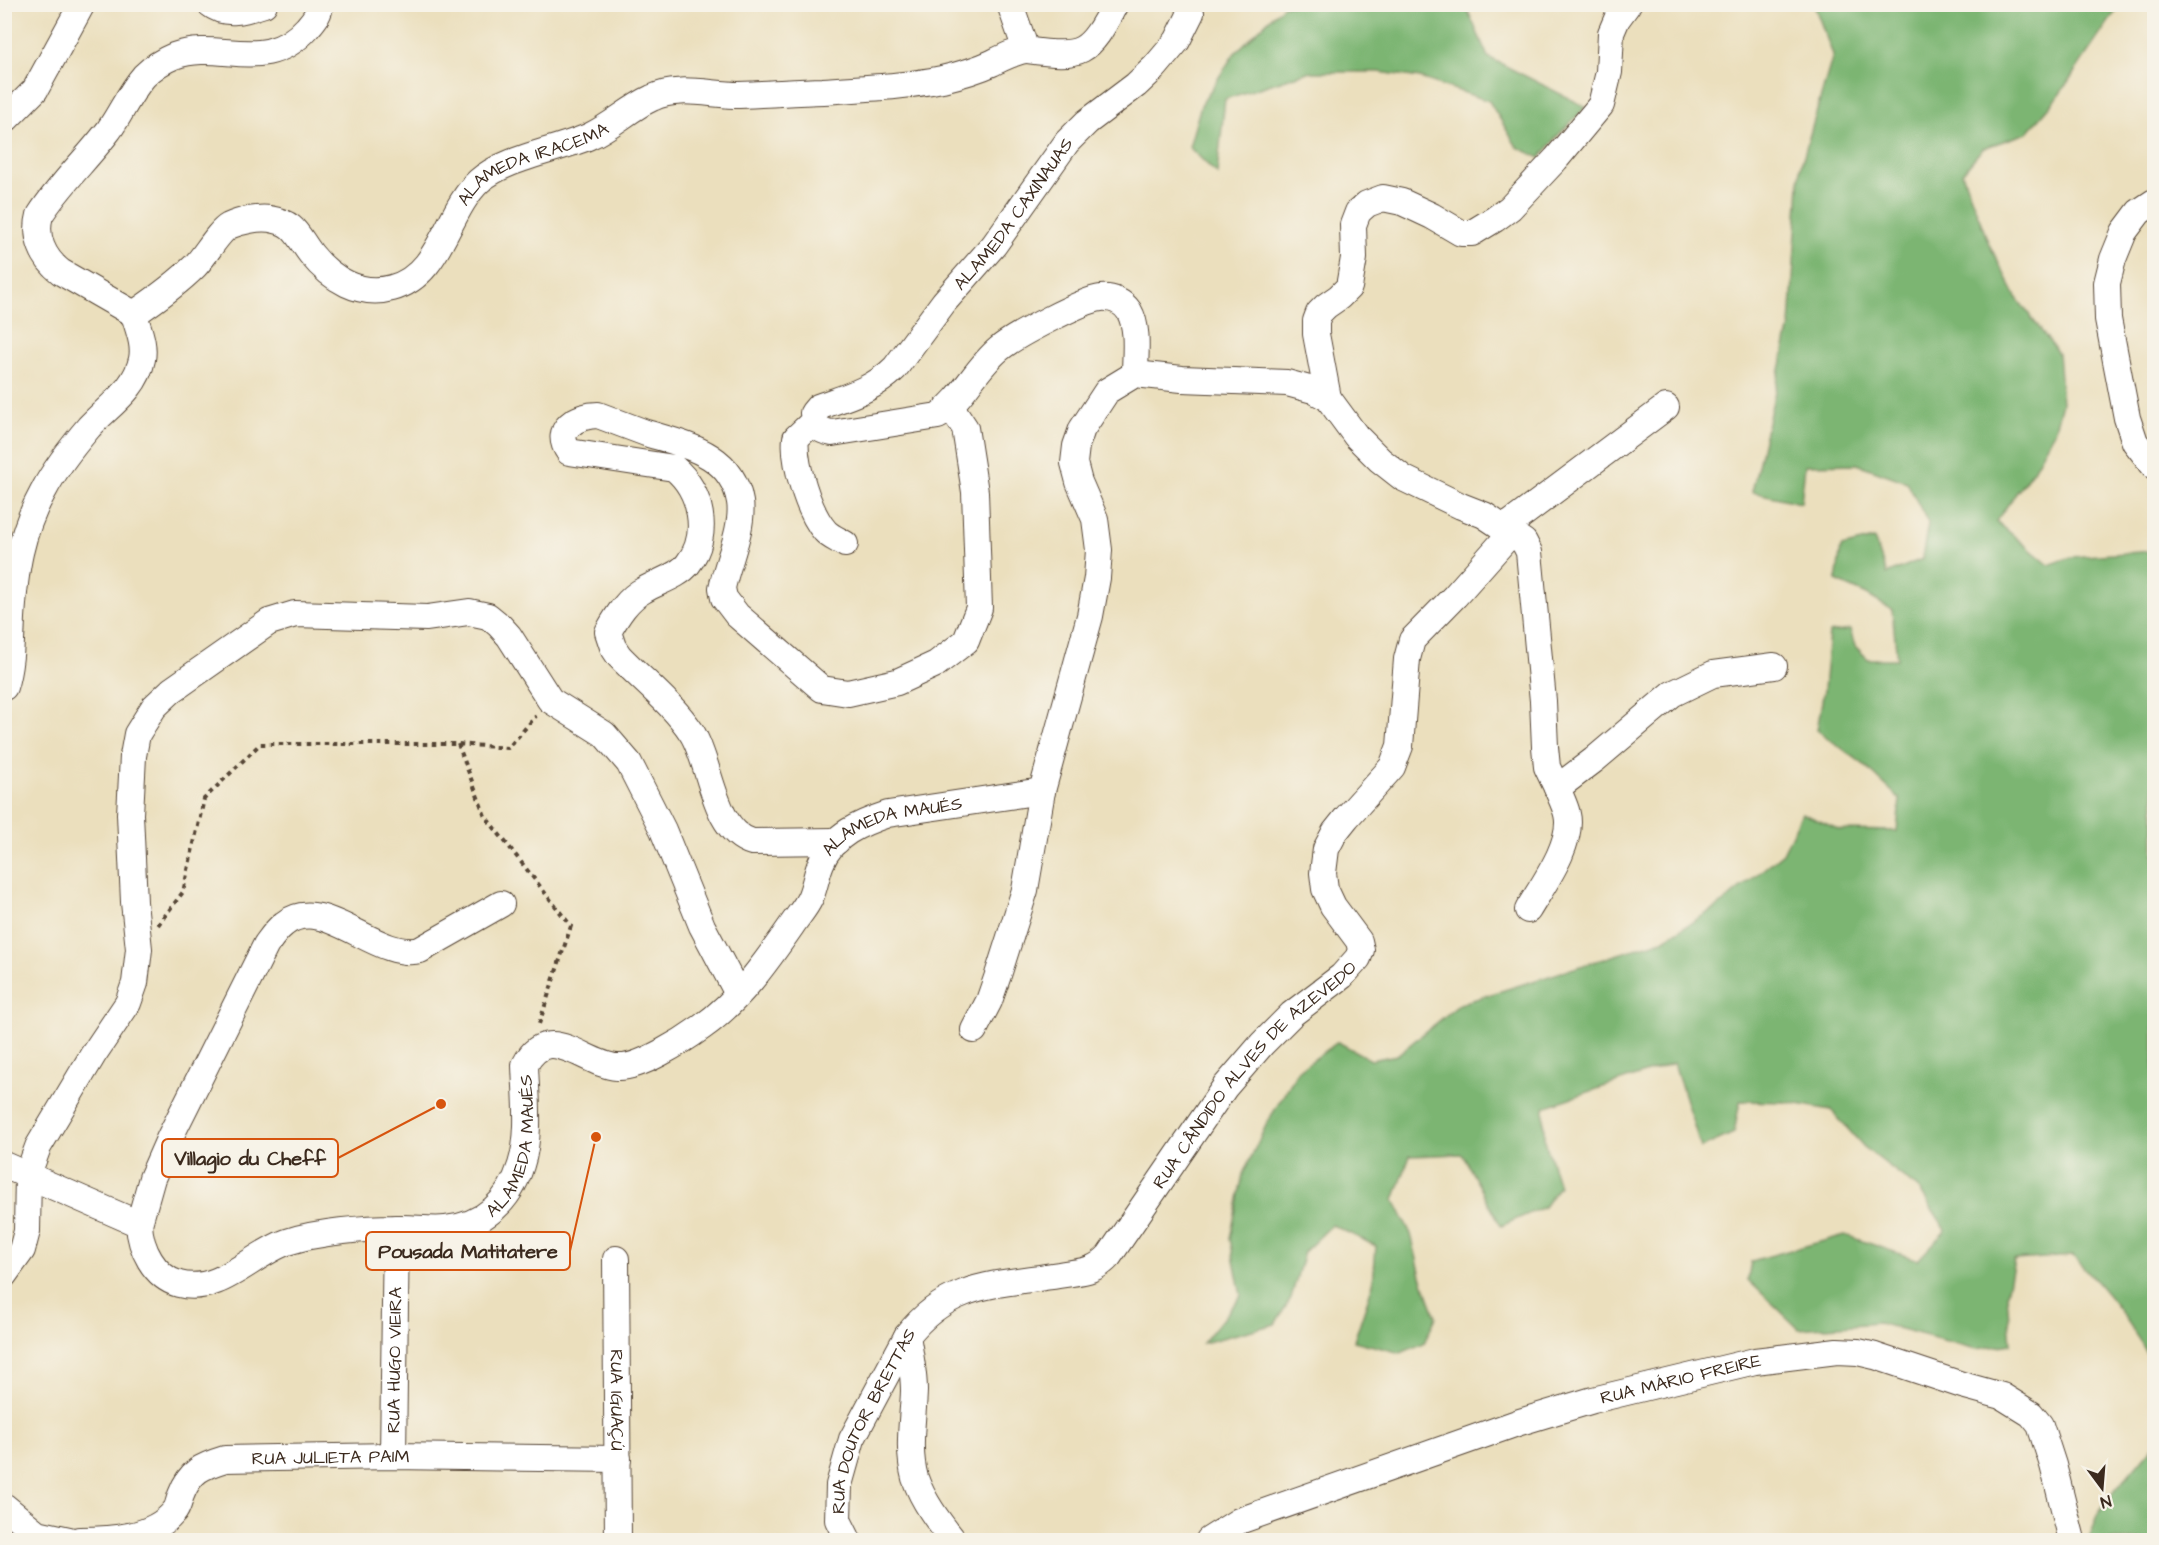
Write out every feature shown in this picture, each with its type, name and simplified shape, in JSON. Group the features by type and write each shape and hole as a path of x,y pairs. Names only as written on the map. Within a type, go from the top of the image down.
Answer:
{"street":[{"path":"4,121 34,90 82,4"},
{"path":"210,4 218,10 240,12 264,4"},
{"path":"4,687 10,657 15,579 22,541 43,492 61,461 91,425 111,408 135,377 142,359 142,343 134,314 51,264 37,234 40,214 109,129 144,77 156,66 173,56 190,52 248,54 281,48 308,27 320,9 320,4"},
{"path":"1010,4 1026,50 1069,54 1089,45 1115,4"},
{"name":"ALAMEDA CAXINAUAS","path":"816,414 866,390 895,368 944,302 994,245 1067,142 1087,122 1149,73 1177,41 1191,13 1188,4"},
{"path":"1328,399 1316,321 1319,313 1349,287 1354,258 1353,225 1358,212 1366,204 1383,198 1402,202 1461,233 1472,233 1496,219 1510,208 1556,159 1601,105 1609,72 1611,33 1617,19 1628,4"},
{"name":"ALAMEDA IRACEMA","path":"134,314 173,287 198,263 227,227 268,218 288,224 327,273 354,288 375,291 408,282 430,260 462,202 480,180 530,156 586,138 605,129 639,104 667,92 739,95 905,85 971,71 1010,53 1026,50"},
{"path":"2154,202 2139,212 2124,232 2113,259 2107,283 2108,319 2127,418 2135,441 2154,466"},
{"path":"816,414 818,428 823,432 938,416 951,407 999,349 1065,312 1100,298 1115,299 1128,309 1134,330 1135,374"},
{"path":"974,1030 989,1001 1025,890 1042,791 1084,645 1097,578 1098,550 1095,519 1079,482 1074,463 1076,446 1082,429 1107,391 1135,374 1193,380 1287,383 1313,390 1328,399 1356,436 1380,460 1403,478 1484,515 1524,542 1529,552 1547,767 1567,814 1568,828 1553,867 1528,910"},
{"name":"RUA CÂNDIDO ALVES DE AZEVEDO","path":"906,1336 928,1312 957,1293 1082,1272 1099,1266 1109,1256 1225,1087 1262,1044 1292,1014 1342,976 1358,958 1361,950 1359,941 1333,906 1325,889 1323,873 1326,849 1335,832 1347,817 1392,768 1400,746 1407,658 1412,640 1455,596 1507,531 1666,406"},
{"path":"837,841 752,842 734,834 714,797 702,753 692,733 668,705 619,656 608,632 616,617 641,591 687,566 696,550 701,530 700,510 695,492 685,477 674,468 569,452 564,440 567,428 576,419 587,415 598,415 707,453 722,467 733,483 740,503 739,523 722,588 724,598 737,615 822,689 848,693 897,682 936,664 966,641 979,608 978,543 971,461 965,428 951,407"},
{"path":"816,414 796,438 797,467 815,518 827,534 845,544"},
{"path":"4,1275 22,1250 27,1231 28,1174 38,1147 128,1003 135,983 139,950 134,902 130,814 133,756 137,734 154,707 172,690 269,622 295,614 427,618 469,612 488,616 508,636 550,700 604,734 629,763 663,830 702,926 738,994"},
{"path":"1557,788 1575,776 1672,694 1713,674 1774,666"},
{"name":"ALAMEDA MAUÉS","path":"139,1224 140,1238 158,1273 178,1284 199,1286 224,1277 287,1242 342,1232 396,1228 446,1229 468,1224 489,1214 509,1192 521,1164 526,1129 525,1065 537,1049 550,1045 566,1046 595,1061 618,1068 644,1061 704,1026 738,994 776,948 810,899 820,864 837,841 850,830 888,814 1042,791"},
{"path":"4,1165 139,1224 152,1178 170,1137 266,945 283,924 293,918 306,915 320,917 357,932 378,944 410,952 426,946 501,904"},
{"name":"RUA HUGO VIEIRA","path":"393,1456 396,1228"},
{"name":"RUA IGUAÇÚ","path":"616,1259 618,1540"},
{"name":"RUA DOUTOR BRETTAS","path":"848,1540 838,1520 839,1485 852,1439 906,1336"},
{"name":"RUA DOUTOR BRETTAS","path":"906,1336 913,1378 910,1445 915,1477 936,1518 953,1540"},
{"name":"RUA MÁRIO FREIRE","path":"1209,1540 1239,1521 1520,1422 1593,1400 1755,1361 1837,1351 1875,1356 2002,1396 2031,1414 2040,1425 2072,1540"},
{"name":"RUA JULIETA PAIM","path":"79,1540 107,1540 136,1536 160,1523 175,1512 189,1480 201,1467 225,1459 393,1456 618,1459"},
{"path":"4,1506 37,1533 69,1540"}],"path":[{"path":"139,950 183,892 204,799 260,744 458,744 508,748 550,700"}],"green space":[{"path":"1284,5 1475,5 1468,11 1488,57 1586,107 1560,133 1540,158 1517,147 1489,101 1420,78 1379,72 1308,72 1225,99 1217,174 1189,147 1201,105 1234,54"},
{"path":"1814,5 2120,5 2057,98 2027,133 1983,148 1962,173 1989,244 2016,297 2058,353 2062,403 2054,432 2033,470 1996,521 2049,565 2071,557 2154,551 2154,1368 2138,1337 2118,1309 2073,1256 2014,1260 2007,1294 2011,1344 1977,1349 1878,1323 1799,1329 1748,1280 1751,1261 1845,1235 1918,1260 1946,1230 1919,1189 1864,1147 1831,1110 1786,1102 1740,1101 1734,1133 1701,1148 1674,1063 1544,1107 1544,1138 1559,1186 1544,1207 1501,1226 1462,1154 1410,1156 1394,1200 1411,1234 1421,1276 1436,1317 1424,1343 1401,1353 1354,1341 1373,1284 1376,1246 1332,1225 1304,1252 1291,1298 1275,1324 1203,1343 1241,1296 1230,1239 1243,1174 1268,1121 1298,1071 1338,1042 1371,1060 1397,1055 1460,1004 1663,940 1719,906 1783,853 1802,813 1840,830 1897,831 1900,799 1863,764 1817,730 1824,690 1829,633 1850,630 1855,646 1868,659 1897,659 1892,610 1867,595 1836,581 1841,547 1874,539 1887,574 1922,559 1928,523 1907,482 1857,464 1805,465 1801,503 1752,492 1790,326 1800,169 1833,55"},
{"path":"2154,1445 2154,1540 2088,1540 2103,1505"}],"place":[{"name":"Villagio du Cheff","path":"441,1104"},
{"name":"Pousada Matitatere","path":"596,1137"}]}
